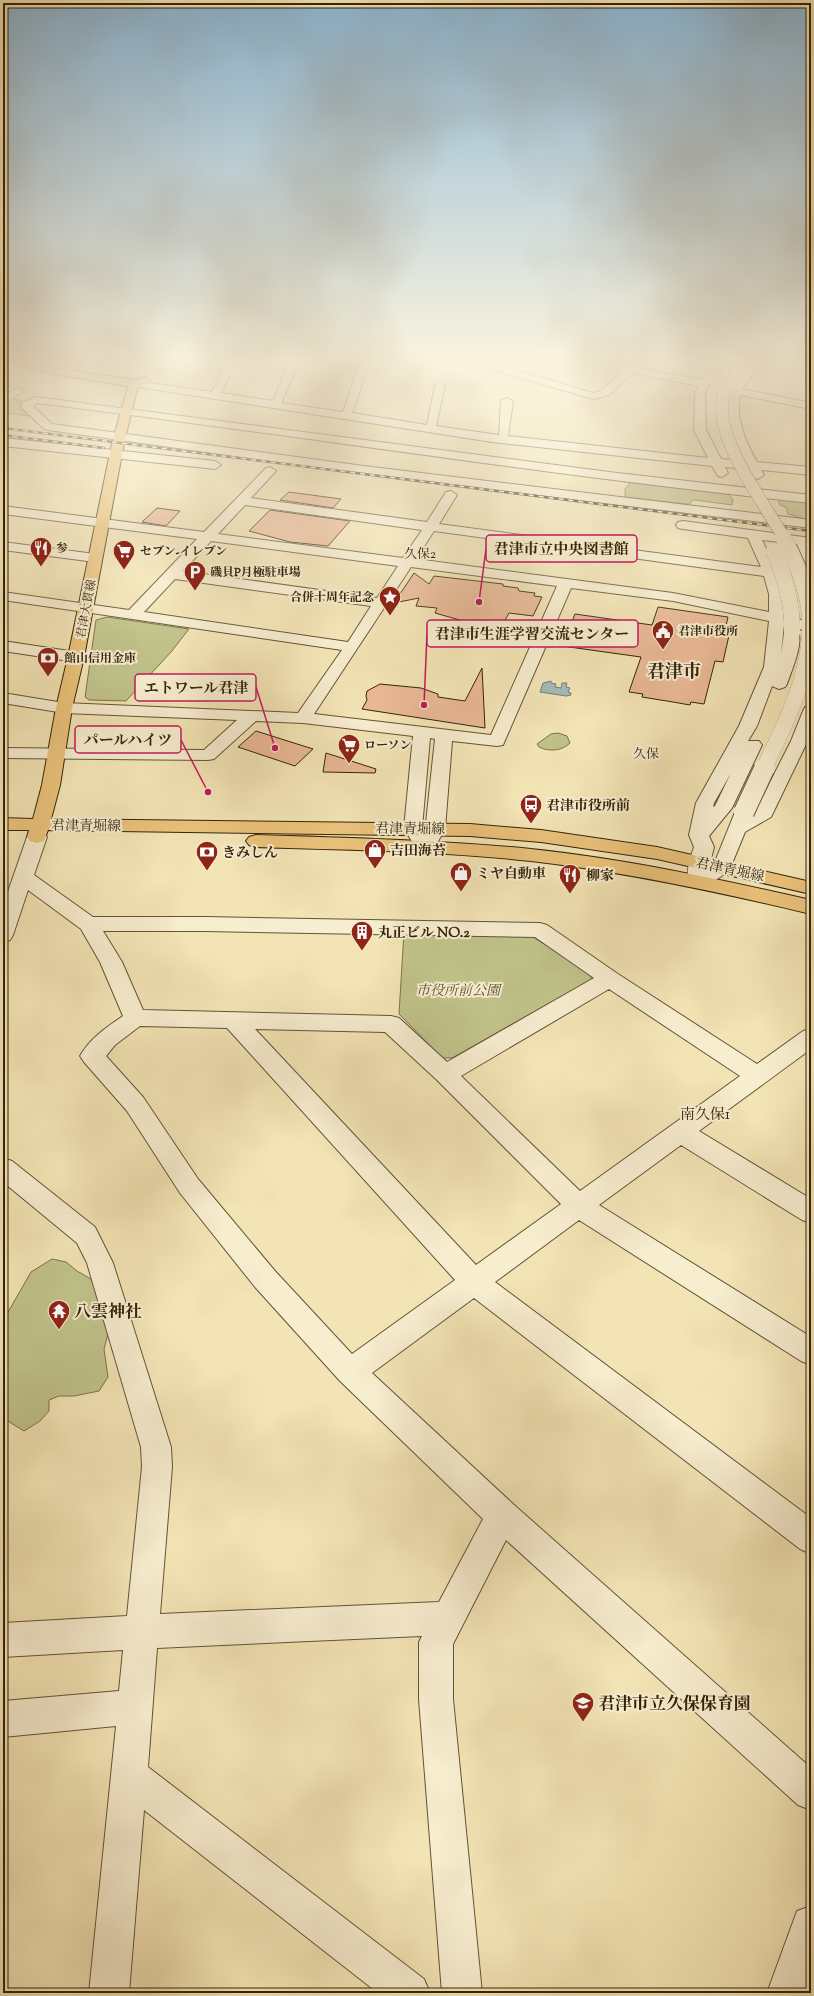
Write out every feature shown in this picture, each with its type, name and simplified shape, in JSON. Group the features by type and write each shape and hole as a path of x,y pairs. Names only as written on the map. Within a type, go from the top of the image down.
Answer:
{"main road":[{"name":"君津大貫線","path":"39,830 58,752 64,708 86,608 115,455"},
{"name":"君津青堀線","path":"3,824 39,830 508,853 571,860 698,882 811,907"},
{"name":"君津青堀線","path":"3,836 39,830 413,828 470,830 576,840 657,853 811,888"}],"street":[{"path":"108,454 231,467"},
{"path":"247,454 811,524"},
{"path":"369,470 383,454"},
{"path":"439,454 771,495 811,498"},
{"path":"638,454 811,471"},
{"path":"672,454 712,462"},
{"path":"709,454 712,462 733,490 746,517"},
{"path":"699,835 723,808 767,714 783,675 791,648 793,618 790,593 782,569 770,543 721,454"},
{"path":"698,882 722,867 744,812 786,718 801,678 808,650 810,620 806,594 799,571 734,454"},
{"path":"747,454 752,465 788,522"},
{"path":"254,469 286,473"},
{"path":"133,615 270,471"},
{"path":"436,493 467,497"},
{"path":"303,718 451,495"},
{"path":"242,501 770,573"},
{"path":"3,510 673,597 743,610 811,627"},
{"path":"668,523 806,542 811,561"},
{"path":"698,882 698,862 704,847 699,835 706,803 748,726 772,666 777,619 776,594 770,573 753,534"},
{"path":"3,546 95,558"},
{"path":"172,574 380,603"},
{"path":"3,698 64,708 303,718 444,736 497,741 566,583"},
{"path":"3,596 352,646"},
{"path":"3,646 76,657"},
{"path":"737,829 764,813 806,742 811,711"},
{"path":"3,753 58,752 208,755 252,716"},
{"path":"422,733 413,828 425,848 436,829 444,736"},
{"path":"3,935 7,912 16,882 39,830"},
{"path":"16,882 89,924 205,924 540,930 610,980 756,1075"},
{"path":"89,924 111,962 135,1018"},
{"path":"445,1074 610,980"},
{"path":"811,1352 579,1206 445,1074 391,1024 135,1018 107,1039 92,1056 135,1104 194,1192 265,1279 350,1372 502,1515 811,1792"},
{"path":"233,1020 474,1282 811,1538"},
{"path":"350,1372 579,1206 756,1075 807,1045"},
{"path":"680,1132 811,1212"},
{"path":"3,1168 86,1235 100,1263 156,1447 157,1467 109,1993"},
{"path":"462,1993 436,1699 436,1642 502,1515"},
{"path":"3,1640 448,1618"},
{"path":"3,1719 135,1707"},
{"path":"129,1775 410,1993"},
{"path":"787,1993 811,1925"}],"green space":[{"path":"629,478 728,494 733,499 732,505 695,500 692,500 690,504 685,504 625,497 625,489 629,485"},
{"path":"778,499 811,500 811,521 788,514 786,507 780,505"},
{"path":"107,617 189,629 171,652 126,701 89,700 85,697 96,620"},
{"path":"558,733 567,736 570,743 567,746 551,750 543,749 537,744 551,734"},
{"name":"市役所前公園","path":"404,932 529,935 591,972 591,980 452,1058 442,1058 399,1014"},
{"path":"52,1259 66,1262 77,1271 91,1279 98,1290 105,1309 108,1334 104,1349 108,1377 99,1391 74,1396 59,1396 49,1400 49,1411 40,1421 24,1431 3,1418 3,1321 31,1272"}],"water":[{"path":"551,681 551,683 556,684 555,687 561,688 562,683 567,683 566,687 570,688 568,692 571,693 571,695 566,696 540,692 543,683"}],"building":[{"path":"289,492 341,499 333,508 280,500"},
{"path":"157,508 180,511 166,526 142,522"},
{"path":"270,510 350,521 328,546 290,542 249,531"},
{"path":"414,573 429,584 434,576 503,584 503,586 518,588 519,591 535,593 534,596 542,597 533,616 509,613 499,631 435,613 437,608 416,606 419,598 394,603"},
{"name":"君津市役所","path":"658,607 728,617 725,630 730,631 723,662 715,661 704,704 691,702 690,705 642,697 643,694 629,692 641,657 562,646 575,614 652,625"},
{"path":"482,668 485,728 362,709 367,700 367,691 380,684 421,688 438,694 438,697 465,701"},
{"path":"256,731 313,749 295,766 238,747"},
{"name":"ローソン","path":"326,753 376,769 375,773 323,772"}],"railway":[{"path":"208,454 811,531"}],"place":[{"name":"参","path":"41,568"},
{"name":"セブン-イレブン","path":"124,570"},
{"name":"磯貝P月極駐車場","path":"195,592"},
{"name":"君津市立中央図書館","path":"479,602"},
{"name":"合併十周年記念","path":"390,616"},
{"name":"君津市役所","path":"663,650"},
{"name":"館山信用金庫","path":"48,678"},
{"name":"君津市生涯学習交流センター","path":"424,705"},
{"name":"エトワール君津","path":"275,748"},
{"name":"ローソン","path":"349,764"},
{"name":"パールハイツ","path":"208,792"},
{"name":"君津市役所前","path":"531,824"},
{"name":"吉田海苔","path":"375,870"},
{"name":"きみしん","path":"207,872"},
{"name":"ミヤ自動車","path":"461,892"},
{"name":"柳家","path":"570,894"},
{"name":"丸正ビル NO.2","path":"362,952"},
{"name":"八雲神社","path":"59,1330"},
{"name":"君津市立久保保育園","path":"583,1722"}],"district":[{"name":"久保2","path":"420,553"},
{"name":"君津市","path":"674,671"},
{"name":"久保","path":"646,753"},
{"name":"南久保1","path":"705,1114"}]}
